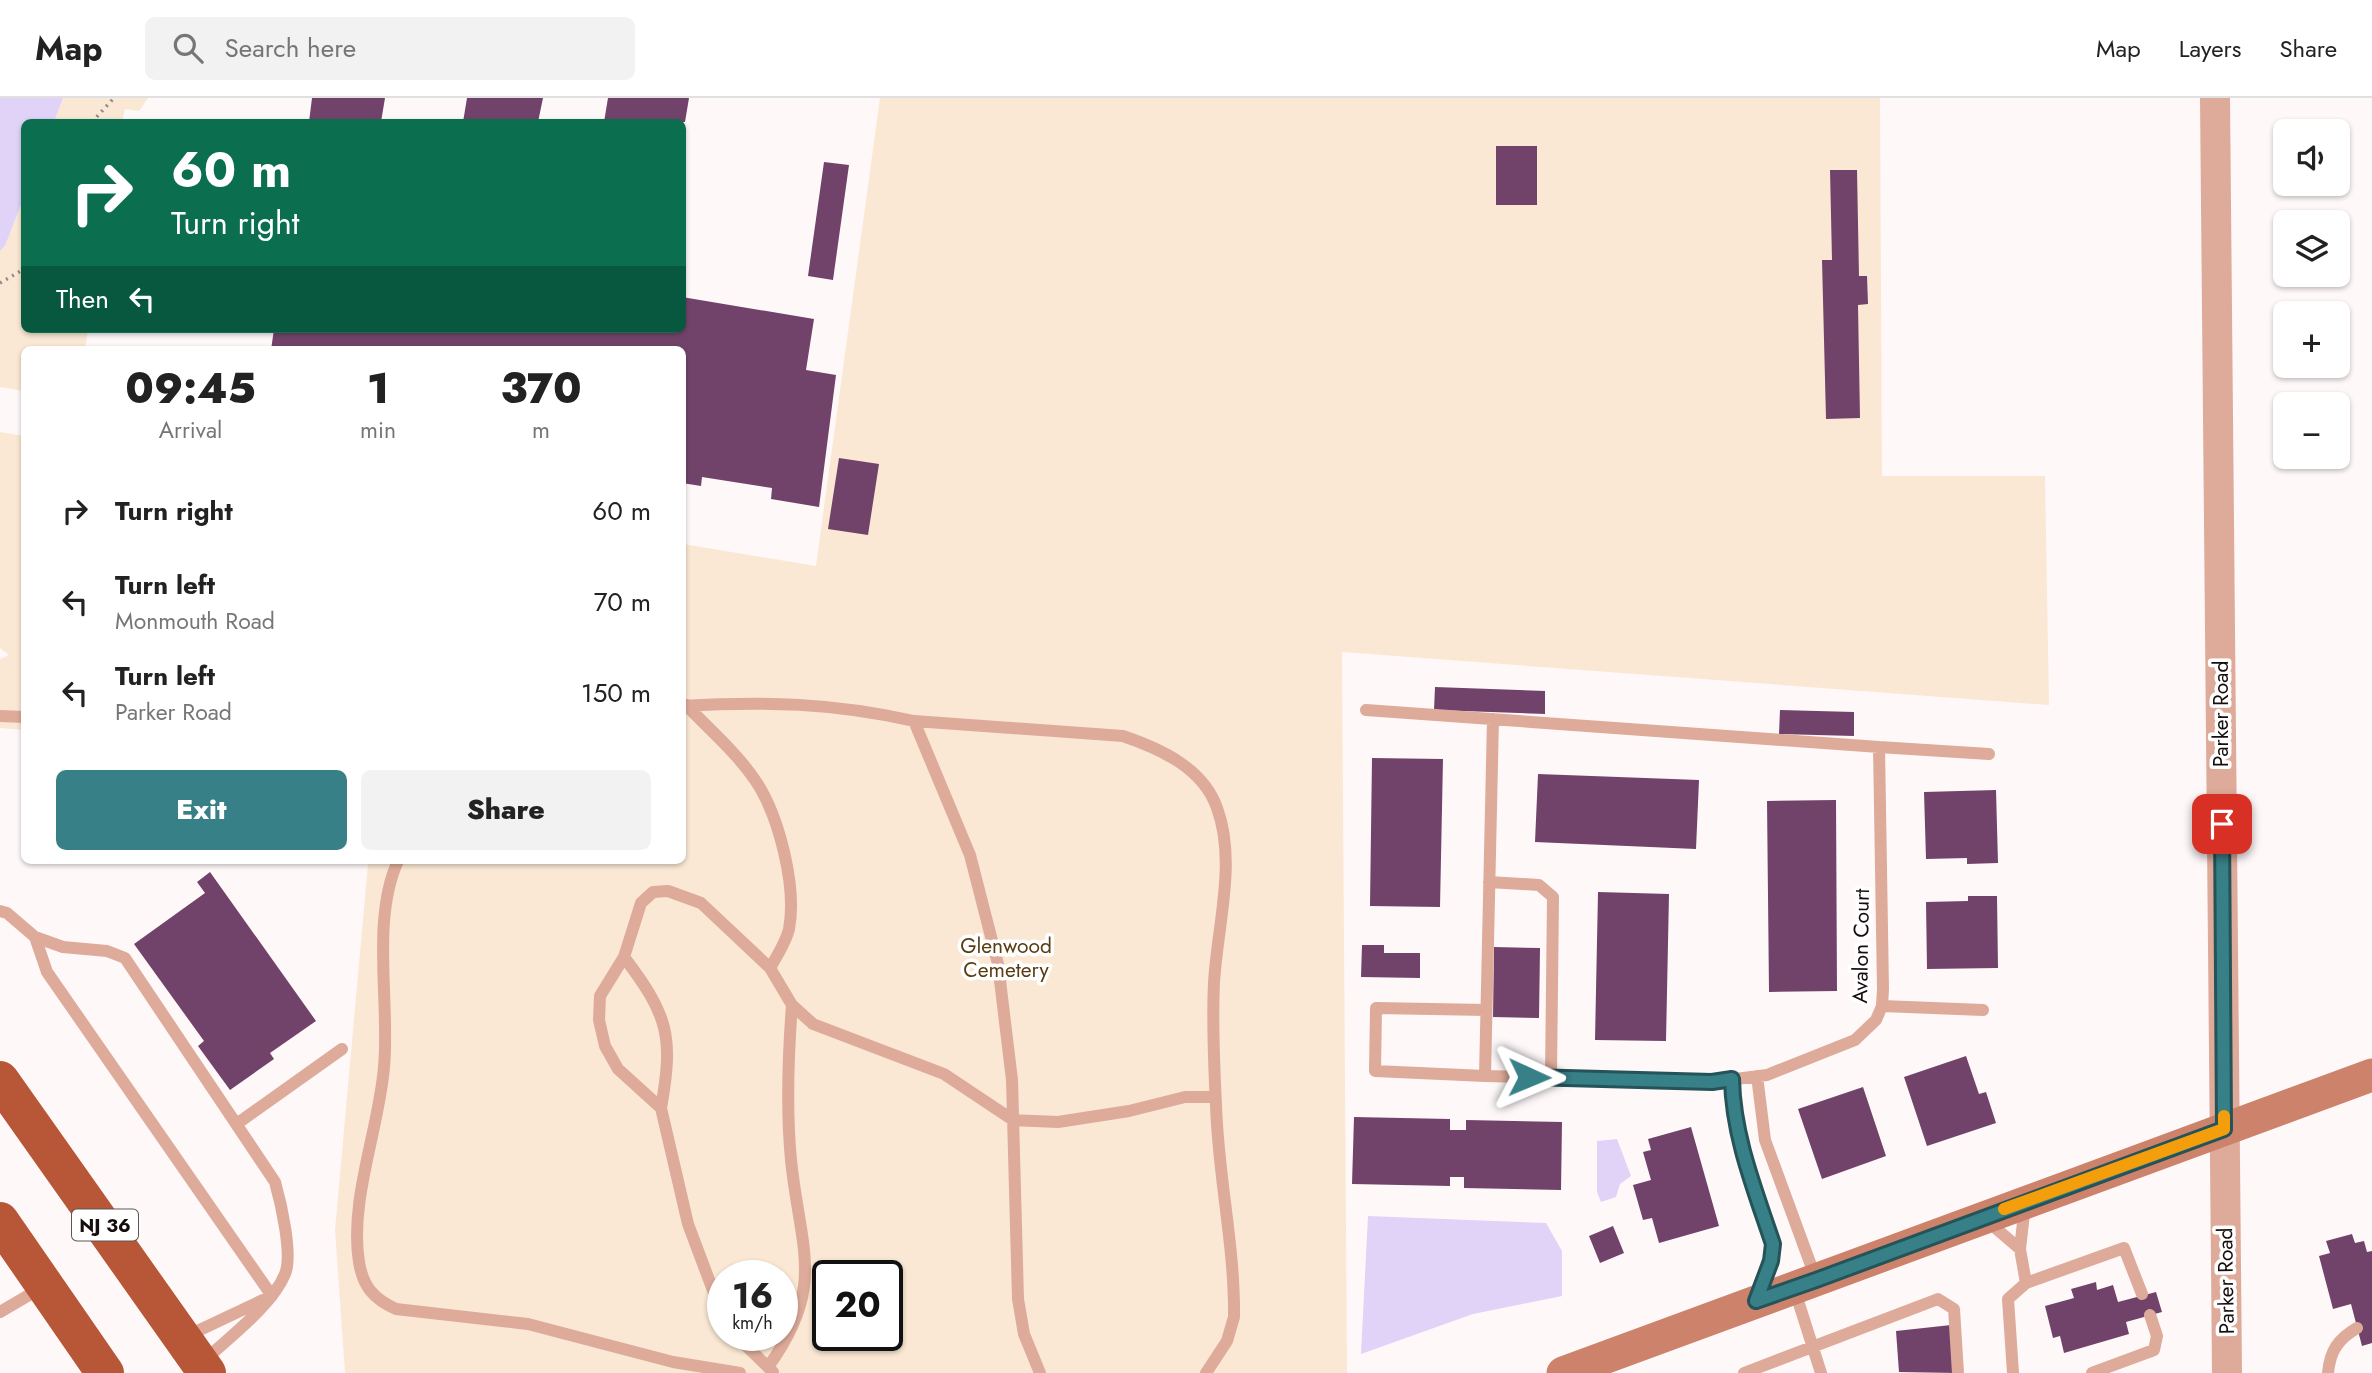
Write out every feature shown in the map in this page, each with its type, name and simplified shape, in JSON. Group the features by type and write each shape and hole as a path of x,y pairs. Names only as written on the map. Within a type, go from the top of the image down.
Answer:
{"highway":[{"name":"NJ 36","path":"0,1080 197,1358"},
{"path":"0,1221 96,1367"}],"main road":[{"path":"1564,1373 2372,1075"}],"street":[{"name":"Parker Road","path":"2215,98 2227,1373"}],"lane":[{"path":"686,706 747,701 804,704 872,712 914,721 1123,736 1155,747 1174,758 1208,790 1221,820 1223,842 1224,885 1214,983 1215,1097 1234,1317 1227,1341 1206,1373"},
{"path":"686,708 757,782 779,833 788,881 789,930 770,968"},
{"path":"1366,710 1989,754"},
{"path":"0,716 21,717"},
{"path":"1485,1076 1493,719"},
{"path":"914,721 954,813 984,905 1008,1033 1018,1298 1024,1334 1040,1373"},
{"name":"Avalon Court","path":"1486,1010 1376,1008 1375,1071 1712,1082 1757,1076 1855,1040 1876,1020 1882,1006 1879,747"},
{"path":"397,864 391,881 385,918 384,1066 358,1230 358,1260 368,1290 380,1302 396,1309 528,1324 673,1362 740,1373"},
{"path":"1489,882 1539,885 1553,897 1551,1077"},
{"path":"662,1108 627,1080 606,1046 602,1033 600,996 624,957 641,903 653,892 668,891 701,902 770,968 792,1005 813,1024 944,1074 1013,1120 1058,1122 1129,1111 1185,1097 1215,1097"},
{"path":"0,911 7,913 36,937 62,947 107,951 125,958 275,1182 285,1221 287,1272 272,1296 197,1358"},
{"path":"36,937 47,972 272,1296"},
{"path":"624,957 651,992 666,1031 668,1069 662,1108 688,1224 707,1274"},
{"path":"751,1351 771,1370 795,1324 805,1295 807,1267 787,1111 792,1005"},
{"path":"1882,1006 1983,1010"},
{"path":"238,1123 342,1049"},
{"path":"1757,1076 1765,1140 1805,1284 1813,1346 1821,1373"},
{"path":"1732,1079 1732,1109 1738,1137 1773,1244 1771,1261 1756,1301"},
{"path":"2025,1201 2020,1249 2026,1283"},
{"path":"1982,1217 2020,1249"},
{"path":"2013,1373 2008,1299 2026,1283 2124,1248 2142,1294"},
{"path":"1,1312 45,1286"},
{"path":"197,1358 272,1296"},
{"path":"1744,1373 1938,1299 1954,1309 1958,1373"},
{"path":"2092,1373 2154,1350 2157,1336 2150,1315"},
{"path":"2328,1373 2331,1353 2342,1337 2357,1328"}],"path":[{"path":"95,119 114,98"},
{"path":"0,283 21,271"}],"green space":[{"path":"63,98 148,98 139,111 125,109 123,119 55,119"},
{"name":"Glenwood Cemetery","path":"880,98 1880,98 1882,476 2045,476 2049,705 1342,652 1347,1373 345,1373 335,1230 368,864 686,864 686,544 816,566"},
{"path":"21,205 21,333 87,333 86,346 21,346 21,390 0,387 0,251 5,246"},
{"path":"0,432 21,436 21,730 0,728 0,659 9,655 0,648"}],"shaded area":[{"path":"0,98 63,98 55,119 21,119 21,205 5,246 0,251"},
{"path":"1617,1139 1631,1176 1620,1184 1616,1197 1601,1202 1597,1192 1597,1141"},
{"path":"1368,1216 1546,1223 1562,1251 1562,1296 1473,1314 1361,1354"}],"building":[{"path":"312,98 385,98 382,119 309,119"},
{"path":"467,98 543,98 539,119 464,119"},
{"path":"608,98 689,98 686,119 604,119"},
{"path":"1496,146 1537,146 1537,205 1496,205"},
{"path":"824,162 849,165 833,280 808,276"},
{"path":"1830,170 1857,170 1859,276 1867,276 1868,304 1858,305 1860,418 1826,419 1822,260 1832,260"},
{"path":"686,298 814,319 806,370 836,375 819,507 771,499 772,488 702,477 701,486 686,484 686,346 272,346 273,333 686,333"},
{"path":"839,458 879,464 868,535 828,529"},
{"path":"1435,687 1545,691 1545,714 1434,710"},
{"path":"1780,710 1854,712 1854,736 1779,734"},
{"path":"1372,758 1443,759 1440,907 1370,906"},
{"path":"1538,774 1699,780 1696,849 1535,842"},
{"path":"1996,790 1998,863 1967,864 1967,858 1926,859 1924,792"},
{"path":"1836,800 1837,991 1769,992 1767,801"},
{"path":"210,872 316,1021 270,1053 274,1059 230,1090 198,1046 204,1041 134,944 205,893 197,882"},
{"path":"1598,892 1669,894 1666,1041 1595,1040"},
{"path":"1968,896 1997,896 1998,968 1927,969 1926,902 1968,901"},
{"path":"1362,945 1384,945 1384,953 1420,953 1420,978 1361,977"},
{"path":"1494,947 1540,948 1539,1018 1493,1017"},
{"path":"1966,1056 1979,1094 1986,1092 1996,1123 1927,1146 1904,1077"},
{"path":"1863,1087 1886,1156 1822,1179 1798,1109"},
{"path":"1354,1117 1450,1119 1450,1130 1466,1130 1466,1120 1562,1122 1561,1190 1464,1188 1464,1177 1450,1177 1450,1186 1352,1184"},
{"path":"1691,1127 1719,1226 1659,1243 1652,1218 1643,1220 1633,1185 1651,1180 1643,1152 1651,1150 1648,1139"},
{"path":"1613,1226 1624,1253 1600,1263 1589,1236"},
{"path":"2352,1234 2355,1243 2364,1241 2367,1252 2372,1251 2372,1343 2362,1346 2351,1304 2333,1309 2319,1256 2330,1253 2326,1241"},
{"path":"2096,1282 2097,1290 2113,1285 2118,1302 2156,1292 2162,1312 2126,1322 2129,1334 2064,1353 2060,1336 2053,1338 2045,1306 2074,1298 2071,1289"},
{"path":"1951,1325 1956,1373 1899,1372 1896,1331"}],"slow traffic":[{"path":"2004,1209 2224,1129 2224,1116"}],"route":[{"path":"1529,1077 1712,1082 1732,1079 1732,1109 1738,1137 1773,1244 1771,1261 1756,1301 1816,1280 1944,1230 2224,1129 2222,824"}]}
